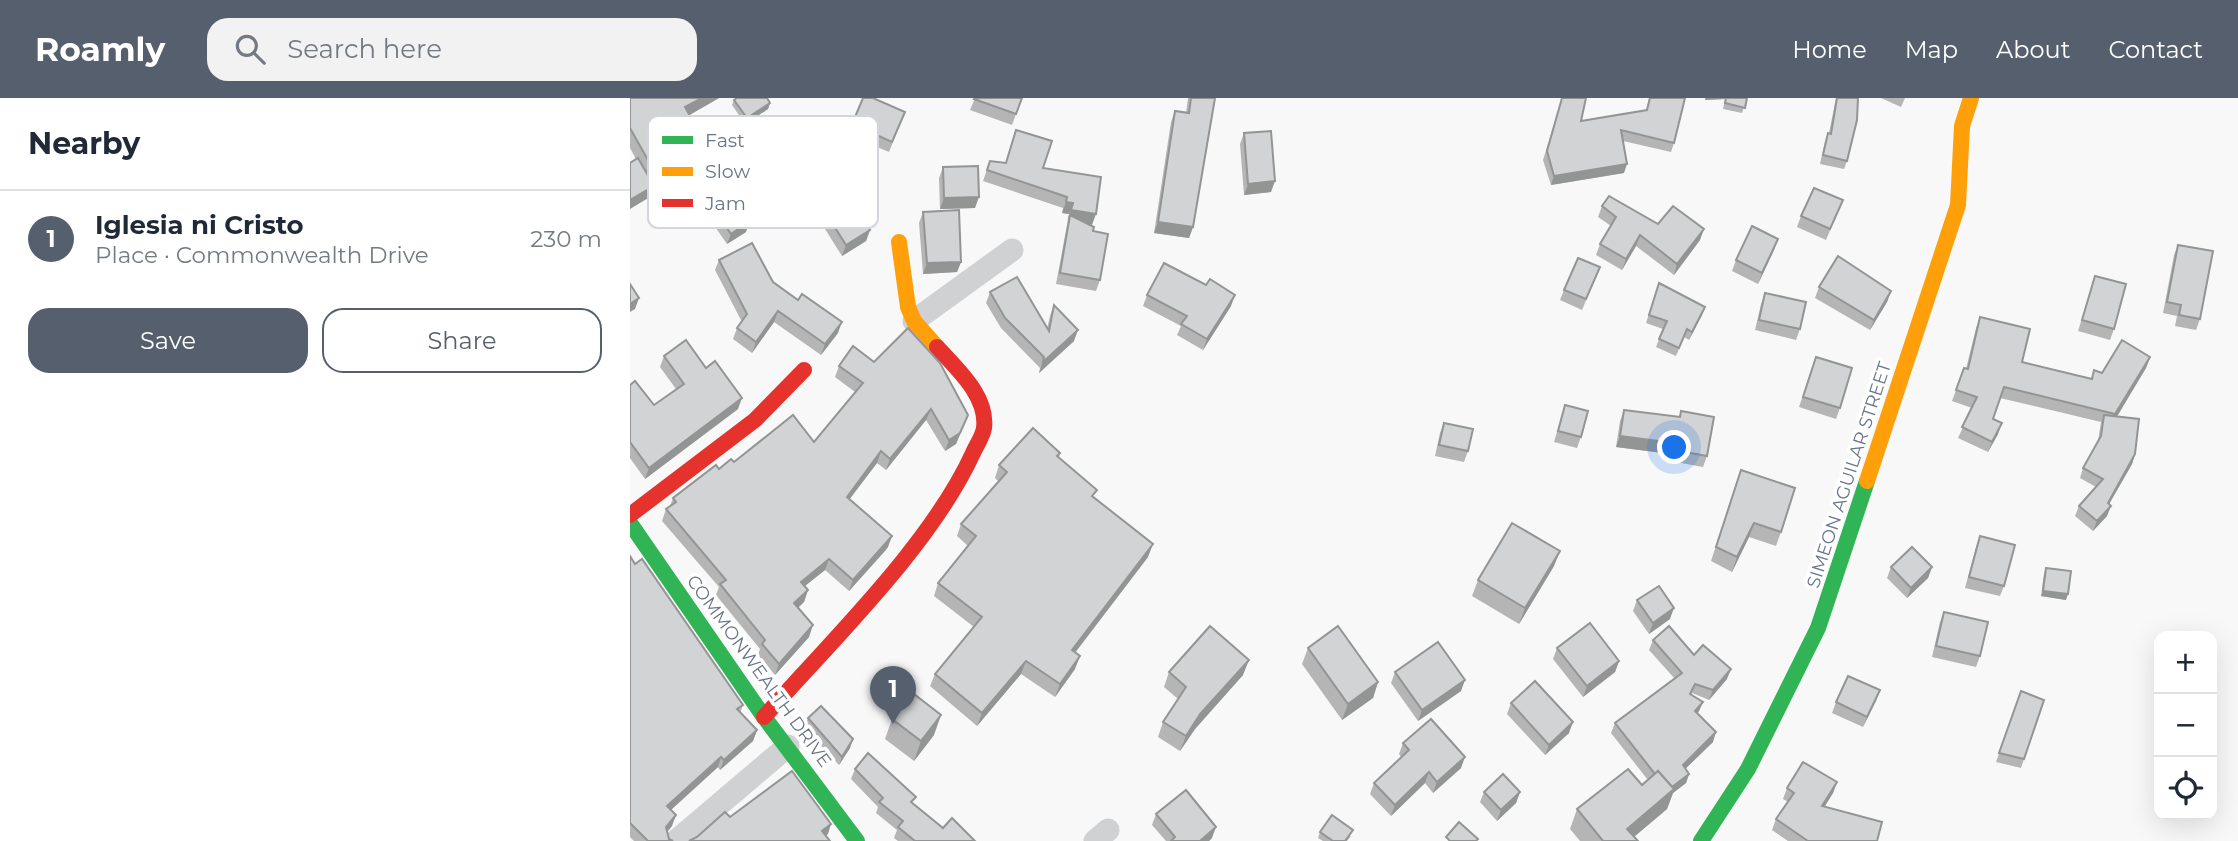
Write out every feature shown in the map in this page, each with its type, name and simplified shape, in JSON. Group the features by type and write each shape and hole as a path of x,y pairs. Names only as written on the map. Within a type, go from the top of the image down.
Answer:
{"main road":[{"name":"SIMEON AGUILAR STREET","path":"1701,841 1748,769 1818,628 1958,205 1962,126 1971,98"},
{"path":"764,717 900,563 962,477 984,429 981,403 965,378 914,321 908,307 900,242"},
{"path":"630,515 755,420 804,370"},
{"name":"COMMONWEALTH DRIVE","path":"630,523 764,717 858,841"}],"street":[{"path":"914,321 1012,250"},
{"path":"676,841 788,746"}],"building":[{"path":"630,98 702,98 685,107 690,116 648,116 648,160 630,128"},
{"path":"767,98 770,103 750,116 746,116 734,100"},
{"path":"863,98 873,98 905,112 892,142 878,136 878,116 855,116"},
{"path":"975,98 1022,98 1016,114"},
{"path":"1191,98 1215,98 1193,227 1158,222 1175,111 1189,113"},
{"path":"1562,98 1586,98 1581,121 1647,110 1650,98 1685,98 1674,143 1621,130 1627,164 1554,176 1547,151"},
{"path":"1726,98 1747,98 1745,108 1725,103"},
{"path":"1837,98 1858,98 1857,120 1847,161 1823,155 1828,133 1831,134"},
{"path":"1016,130 1052,141 1043,168 1101,177 1096,214 1071,210 1073,203 1066,202 1067,197 987,170 990,161 1006,163"},
{"path":"1271,131 1275,181 1248,184 1244,133"},
{"path":"638,158 648,176 648,190 630,200 630,163"},
{"path":"978,166 979,197 944,198 943,167"},
{"path":"1814,188 1843,200 1830,229 1801,216"},
{"path":"1609,196 1658,224 1673,206 1704,229 1677,264 1640,235 1626,259 1600,244 1616,217 1602,206"},
{"path":"959,210 961,262 927,263 923,212"},
{"path":"1070,215 1094,227 1093,231 1108,234 1100,280 1060,273"},
{"path":"1752,226 1778,239 1762,273 1736,260"},
{"path":"727,228 740,228 731,234"},
{"path":"835,228 869,228 870,230 846,245"},
{"path":"752,243 773,282 798,300 802,294 842,322 825,344 778,311 756,342 737,328 747,314 719,260"},
{"path":"2178,245 2213,251 2200,319 2179,315 2181,305 2167,302"},
{"path":"1838,256 1891,291 1874,320 1819,287"},
{"path":"1578,258 1600,267 1586,299 1564,290"},
{"path":"1164,263 1206,285 1210,279 1235,295 1207,339 1181,324 1187,316 1147,295"},
{"path":"2095,276 2126,284 2114,329 2082,320"},
{"path":"1017,277 1049,331 1054,305 1078,330 1043,362 1044,357 1005,318 990,292"},
{"path":"1659,283 1705,307 1692,332 1687,329 1679,348 1659,339 1667,321 1649,315"},
{"path":"630,284 639,298 630,304"},
{"path":"1765,293 1806,302 1800,329 1759,320"},
{"path":"1980,317 2030,329 2022,362 2092,379 2094,370 2102,373 2122,340 2150,357 2115,414 2004,387 1993,419 2002,423 1992,442 1962,427 1977,397 1956,390 1964,368 1968,369"},
{"path":"908,328 940,363 968,415 960,433 949,440 931,409 890,459 881,451 847,497 892,536 853,580 829,559 801,582 808,590 794,603 813,625 779,664 762,644 765,640 720,584 726,580 666,509 676,502 673,498 716,465 719,469 731,459 734,462 793,415 814,442 863,383 839,366 853,346 874,362"},
{"path":"686,340 706,368 715,361 742,398 649,468 630,442 630,385 635,381 654,405 684,384 664,356"},
{"path":"1816,357 1852,368 1840,408 1803,397"},
{"path":"1565,405 1588,411 1581,437 1558,431"},
{"path":"1624,410 1680,417 1681,411 1714,417 1707,456 1674,450 1675,443 1620,436"},
{"path":"2104,415 2139,419 2135,454 2108,503 2111,506 2097,521 2079,506 2103,479 2083,468 2101,436"},
{"path":"1444,423 1473,429 1468,451 1439,445"},
{"path":"1033,428 1060,453 1057,456 1097,490 1092,496 1153,544 1072,650 1080,656 1060,684 1026,661 982,713 935,674 982,617 938,583 976,536 961,524 1007,472 999,465"},
{"path":"1741,470 1795,488 1781,532 1754,523 1737,557 1716,547"},
{"path":"1512,523 1560,551 1525,608 1478,580"},
{"path":"1980,536 2015,545 2004,586 1969,577"},
{"path":"1912,547 1932,567 1911,588 1891,567"},
{"path":"630,556 635,564 642,559 743,705 737,709 757,730 724,760 721,757 667,806 676,815 666,827 669,839 673,841 648,841 630,823"},
{"path":"2046,568 2071,571 2068,594 2043,591"},
{"path":"1659,586 1674,608 1653,623 1637,600"},
{"path":"1944,612 1988,622 1980,656 1936,646"},
{"path":"1590,623 1619,661 1587,686 1557,648"},
{"path":"1210,626 1249,660 1200,714 1186,736 1163,722 1186,687 1169,672"},
{"path":"1338,626 1378,682 1348,704 1308,648"},
{"path":"1669,626 1694,655 1703,645 1731,669 1713,690 1695,684 1690,694 1703,702 1695,711 1716,732 1683,765 1689,774 1672,787 1658,771 1655,774 1615,723 1682,673 1653,640"},
{"path":"1438,642 1465,680 1422,710 1395,672"},
{"path":"1848,676 1880,690 1867,717 1836,702"},
{"path":"1535,681 1573,722 1549,745 1511,703"},
{"path":"2021,691 2044,700 2024,759 1999,753"},
{"path":"914,694 941,715 921,741 892,719"},
{"path":"821,706 853,739 842,757 808,718"},
{"path":"1431,719 1465,757 1437,782 1429,772 1395,805 1374,783 1409,750 1403,743"},
{"path":"868,753 916,797 911,802 943,828 952,818 975,841 915,841 898,827 903,821 879,802 883,798 855,769"},
{"path":"1803,762 1837,782 1822,806 1882,822 1877,841 1808,841 1776,819 1794,793 1787,788"},
{"path":"1628,769 1642,785 1658,771 1674,789 1627,829 1638,841 1603,841 1577,809"},
{"path":"792,771 831,824 822,831 830,841 689,841 725,812 730,817"},
{"path":"1503,774 1520,792 1501,810 1484,792"},
{"path":"1186,790 1216,827 1200,841 1171,841 1175,837 1156,814"},
{"path":"1332,815 1353,830 1345,841 1333,841 1320,832"},
{"path":"1459,822 1478,839 1476,841 1450,841 1446,837"}],"traffic: fast":[{"path":"1701,841 1748,769 1818,628 1867,481"},
{"path":"630,523 764,717 857,841"}],"traffic: slow":[{"path":"1867,481 1958,205 1962,126 1971,98"},
{"path":"899,242 908,307 914,321 937,347"}],"traffic: jam":[{"path":"764,717 906,557 955,488 981,438 984,416 976,394 937,347"},
{"path":"630,515 755,420 804,370"}],"place":[{"name":"Iglesia ni Cristo","path":"893,724"}]}
